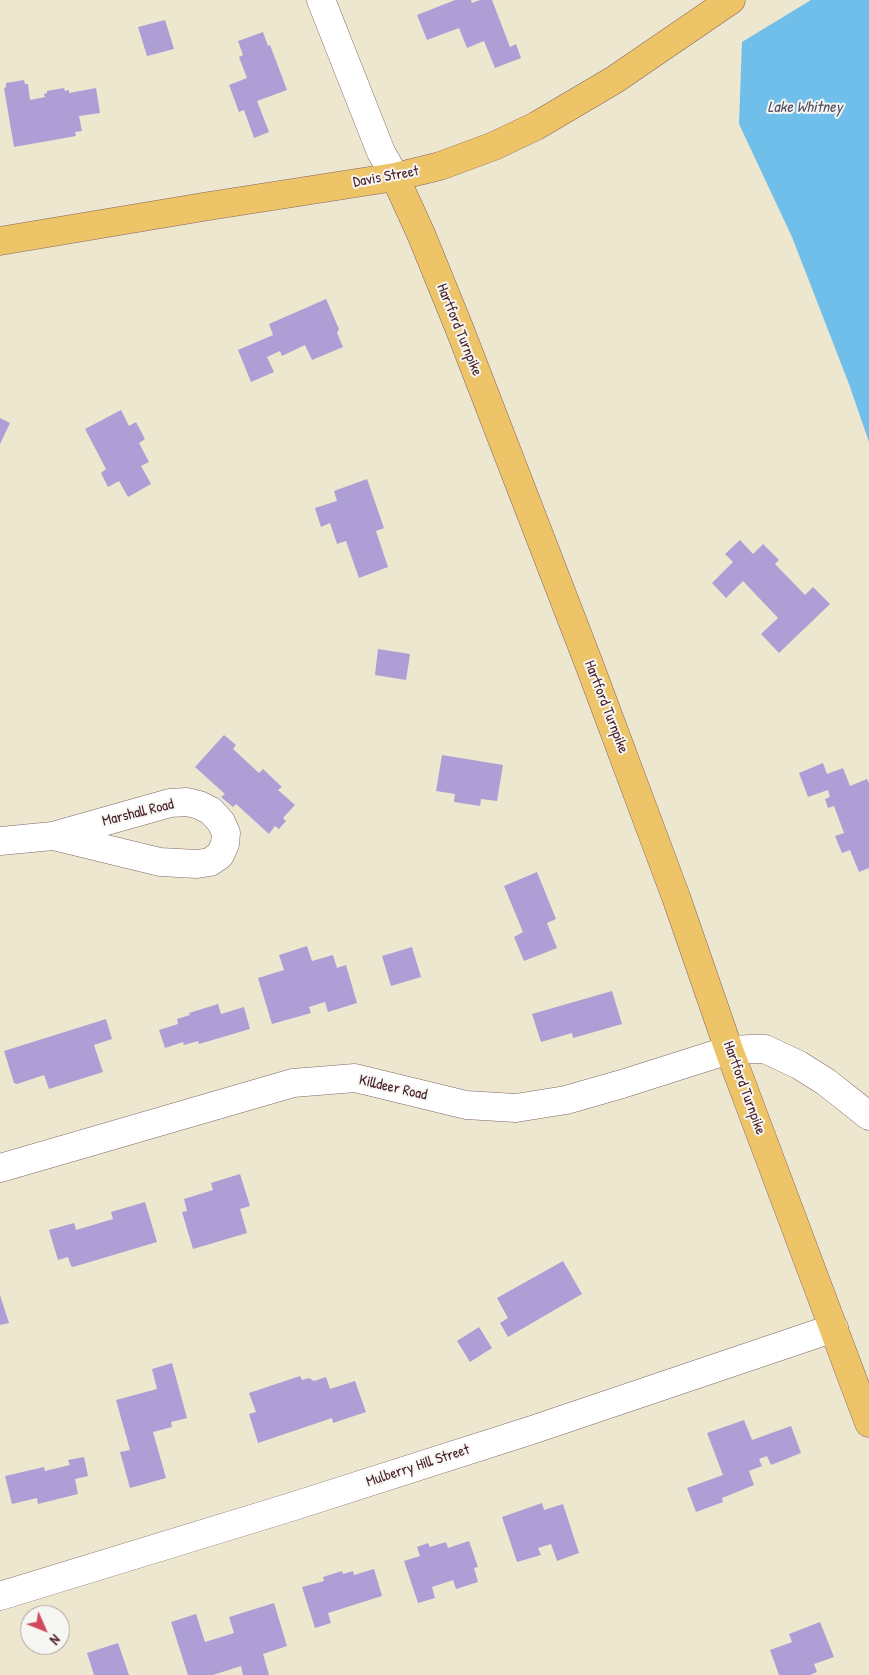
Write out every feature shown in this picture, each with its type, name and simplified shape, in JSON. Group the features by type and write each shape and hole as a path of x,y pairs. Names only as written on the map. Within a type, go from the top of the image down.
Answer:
{"main road":[{"name":"Davis Street","path":"0,241 395,177 440,166 494,146 536,126 614,80 731,0"},
{"name":"Hartford Turnpike","path":"395,177 421,234 460,330 593,673 676,897 729,1050 869,1423"}],"street":[{"name":"Hartford Turnpike","path":"321,0 381,152 395,177"},
{"name":"Marshall Road","path":"0,841 53,836 170,803 186,802 199,805 211,811 221,822 226,833 225,844 220,855 210,862 197,864 160,862 53,836"},
{"name":"Killdeer Road","path":"0,1168 293,1083 355,1078 466,1105 516,1108 566,1100 729,1050 752,1048 766,1050 799,1065 826,1082 869,1116"},
{"name":"Mulberry Hill Street","path":"0,1596 300,1504 532,1430 834,1328"}],"water":[{"name":"Lake Whitney","path":"811,0 869,0 869,442 849,384 792,237 739,124 742,42"}],"building":[{"path":"455,0 471,0 472,3 480,0 492,0 510,47 516,44 521,58 495,68 484,41 467,48 459,28 427,40 417,15"},
{"path":"165,20 174,49 147,56 138,27"},
{"path":"263,32 287,90 257,101 269,132 254,138 244,110 239,112 229,85 247,78 239,57 243,55 238,41"},
{"path":"24,80 25,84 28,84 30,100 45,97 44,94 47,91 64,88 65,91 69,90 69,93 96,88 100,113 79,116 82,131 75,132 76,136 14,147 4,88 6,83"},
{"path":"326,299 339,329 337,333 343,347 312,360 305,345 282,356 280,351 267,357 274,372 251,382 238,350 273,335 269,324"},
{"path":"121,410 129,426 136,422 145,439 139,443 149,462 141,466 151,484 128,497 119,481 108,487 101,473 106,469 85,429"},
{"path":"0,418 10,423 0,444"},
{"path":"367,479 384,528 376,531 388,567 359,578 346,541 337,544 330,523 321,527 315,508 337,501 334,491"},
{"path":"740,540 753,554 763,544 779,560 775,564 805,595 813,587 830,604 779,653 761,634 778,618 743,581 726,598 712,583 733,562 725,554"},
{"path":"378,649 410,654 406,680 375,675"},
{"path":"224,735 236,745 233,749 259,773 263,769 282,787 278,790 295,805 283,818 286,821 279,829 275,826 269,834 236,804 233,807 221,797 225,794 195,767"},
{"path":"442,755 503,765 497,801 481,799 480,806 454,802 455,794 436,791"},
{"path":"823,763 827,774 843,768 850,786 867,779 869,783 869,868 859,872 850,850 842,853 835,836 844,833 834,806 828,808 825,799 830,797 828,790 808,797 799,773"},
{"path":"537,872 556,919 547,923 557,948 524,961 514,937 523,932 504,886"},
{"path":"307,946 312,961 333,955 337,968 346,965 357,1003 328,1012 325,1002 309,1007 311,1013 272,1024 258,978 284,970 279,955"},
{"path":"412,947 421,977 391,986 382,956"},
{"path":"612,991 622,1024 573,1038 572,1033 541,1042 532,1014"},
{"path":"218,1004 221,1014 244,1007 250,1029 199,1044 198,1041 184,1045 183,1042 165,1048 159,1030 178,1024 177,1019 190,1015 189,1013"},
{"path":"106,1019 112,1039 94,1045 103,1072 49,1089 44,1075 17,1084 14,1083 4,1051"},
{"path":"240,1174 250,1206 240,1209 247,1233 193,1249 182,1212 187,1211 184,1199 213,1190 211,1183"},
{"path":"145,1202 157,1242 73,1267 68,1257 58,1260 49,1230 74,1223 76,1230 113,1219 111,1212"},
{"path":"563,1261 582,1294 508,1337 500,1323 508,1318 497,1298"},
{"path":"0,1295 9,1323 0,1325"},
{"path":"479,1327 492,1348 470,1362 457,1341"},
{"path":"172,1363 187,1418 171,1422 172,1427 153,1432 166,1478 130,1488 120,1452 130,1450 116,1400 157,1389 152,1369"},
{"path":"300,1376 302,1380 309,1378 314,1381 326,1377 330,1389 355,1381 366,1412 333,1423 332,1418 258,1443 249,1414 256,1412 249,1393"},
{"path":"744,1420 752,1440 791,1426 801,1453 771,1465 767,1456 759,1459 762,1466 749,1471 754,1485 722,1498 723,1502 696,1512 687,1488 723,1475 707,1433"},
{"path":"84,1457 88,1476 75,1479 78,1494 38,1504 37,1498 12,1504 5,1476 44,1467 45,1471 70,1465 68,1460"},
{"path":"542,1503 544,1510 563,1504 579,1553 557,1561 551,1544 538,1548 541,1555 517,1562 502,1517"},
{"path":"469,1541 478,1567 474,1568 478,1582 456,1589 453,1580 432,1587 435,1598 418,1603 404,1561 420,1556 417,1547 428,1543 430,1547 446,1542 448,1548"},
{"path":"374,1569 382,1596 328,1613 331,1623 315,1628 302,1587 324,1581 323,1577 342,1571 343,1574 353,1571 354,1575"},
{"path":"274,1603 287,1646 263,1654 269,1675 243,1675 241,1666 213,1675 188,1675 171,1622 196,1614 205,1642 234,1633 229,1617"},
{"path":"820,1622 834,1657 814,1664 817,1672 810,1675 779,1675 770,1650 792,1642 789,1634"},
{"path":"118,1643 129,1675 94,1675 87,1653"}]}
